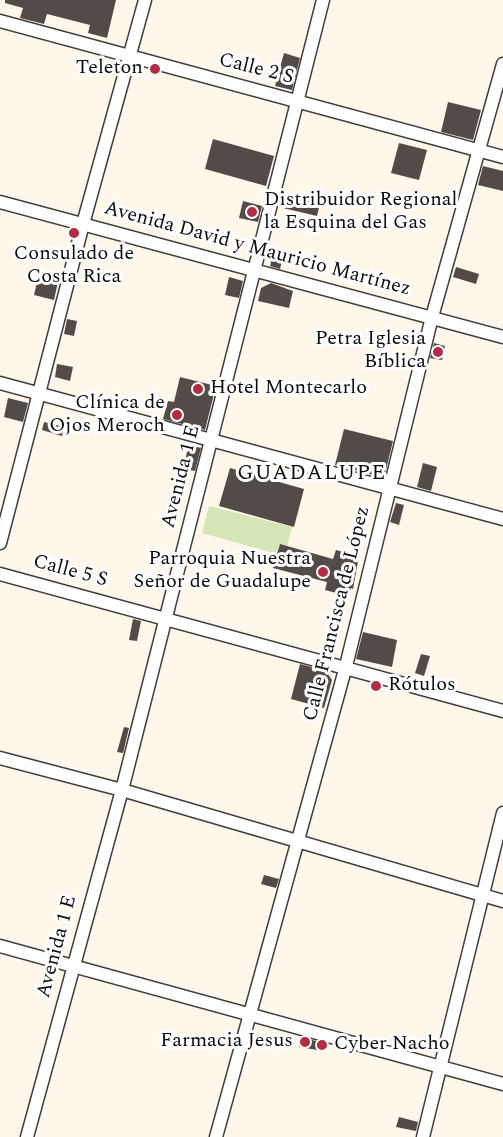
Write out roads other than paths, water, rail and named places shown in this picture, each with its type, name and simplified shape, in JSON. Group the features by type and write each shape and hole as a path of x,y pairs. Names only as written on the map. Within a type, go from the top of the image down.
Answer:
{"street":[{"path":"0,543 82,225 145,0"},
{"name":"Avenida 1 E","path":"27,1137 122,790 323,0"},
{"name":"Calle 2 S","path":"0,21 503,157"},
{"name":"Calle Francisca de López","path":"216,1137 346,666 432,317 503,64"},
{"name":"Avenida David y Mauricio Martínez","path":"0,202 503,337"},
{"path":"0,383 503,519"},
{"name":"Calle 5 S","path":"0,574 346,666 503,711"},
{"path":"0,758 122,790 503,901"},
{"path":"423,1137 503,813"},
{"path":"0,946 503,1084"}],"place":[{"name":"Teleton","path":"155,69"},
{"name":"Distribuidor Regional la Esquina del Gas","path":"252,212"},
{"name":"Consulado de Costa Rica","path":"74,233"},
{"name":"Petra Iglesia Bíblica","path":"438,352"},
{"name":"Hotel Montecarlo","path":"198,389"},
{"name":"Clínica de Ojos Meroch","path":"177,415"},
{"name":"Parroquia Nuestra Señor de Guadalupe","path":"323,572"},
{"name":"Rótulos","path":"376,686"},
{"name":"Farmacia Jesus","path":"305,1042"},
{"name":"Cyber Nacho","path":"322,1045"}],"district":[{"name":"GUADALUPE","path":"312,475"}]}
